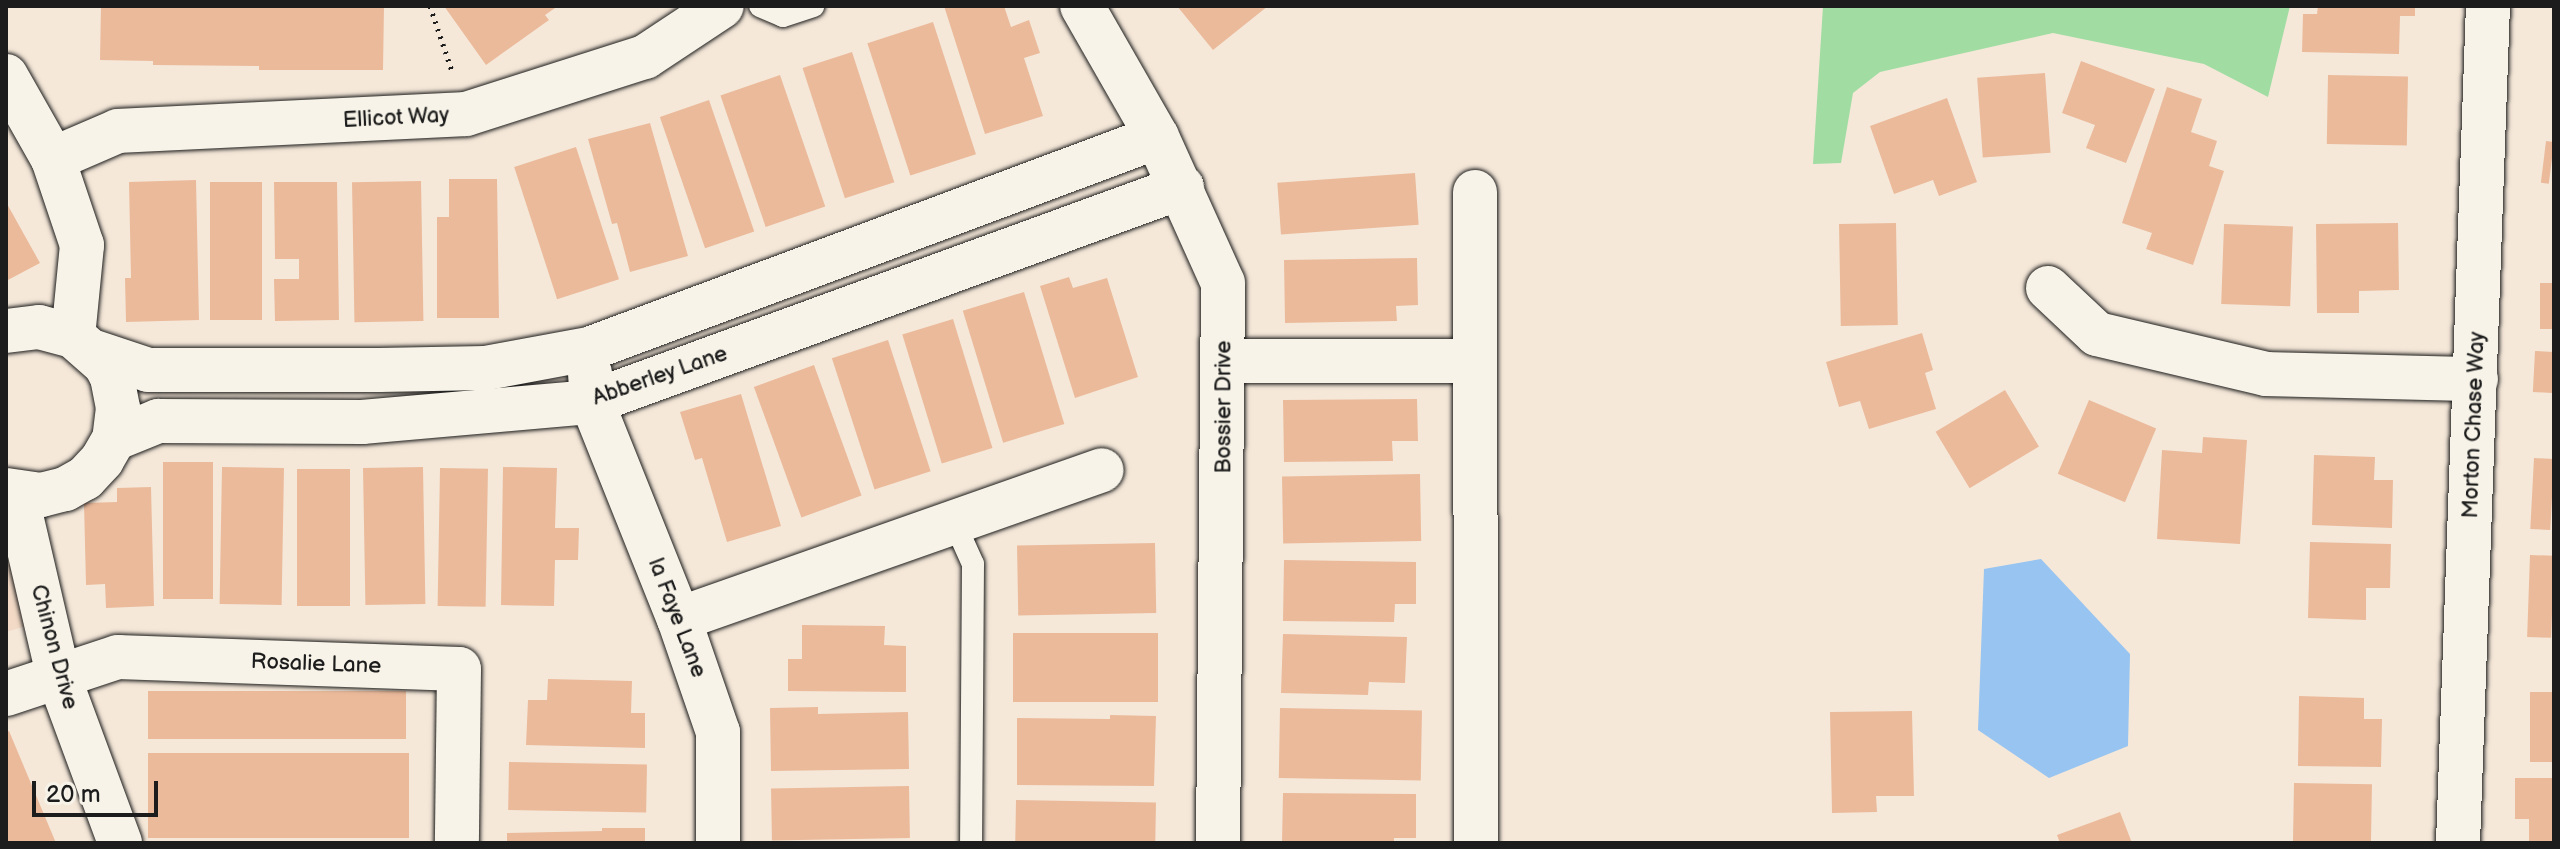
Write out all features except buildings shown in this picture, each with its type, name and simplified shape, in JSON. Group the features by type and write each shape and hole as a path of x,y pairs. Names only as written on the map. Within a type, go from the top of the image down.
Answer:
{"street":[{"name":"Ellicot Way","path":"53,159 118,131 466,114 645,57 722,6"},
{"name":"Bossier Drive","path":"1082,6 1157,137 1223,283 1225,361 1218,843"},
{"name":"Morton Chase Way","path":"2458,843 2488,6"},
{"path":"6,76 53,159 82,245 84,344 112,377 117,393 118,424 114,439 102,460 85,478 65,489 41,495 11,492"},
{"path":"6,331 39,327 148,370 486,368 589,349 1157,137"},
{"name":"Abberley Lane","path":"114,439 158,421 362,422 592,402 1182,187"},
{"path":"1475,192 1476,843"},
{"path":"2048,288 2097,334 2266,374 2476,379"},
{"name":"la Faye Lane","path":"589,349 592,402 679,619 718,732 718,843"},
{"path":"1225,361 1474,361"},
{"path":"679,619 1102,470"},
{"name":"Chinon Drive","path":"11,492 58,675 120,843"},
{"name":"Rosalie Lane","path":"6,694 118,657 459,669 457,843"}],"lane":[{"path":"760,6 783,16 813,6"},
{"path":"955,524 973,564 971,843"}],"path":[{"path":"430,6 466,114"}],"shaded area":[{"path":"6,502 62,615 6,632"}],"green space":[{"path":"1823,6 2290,6 2268,97 2204,64 2053,33 1880,72 1853,93 1841,163 1813,164"}],"water":[{"path":"2041,559 2130,654 2128,746 2049,778 1978,730 1984,569"}]}
